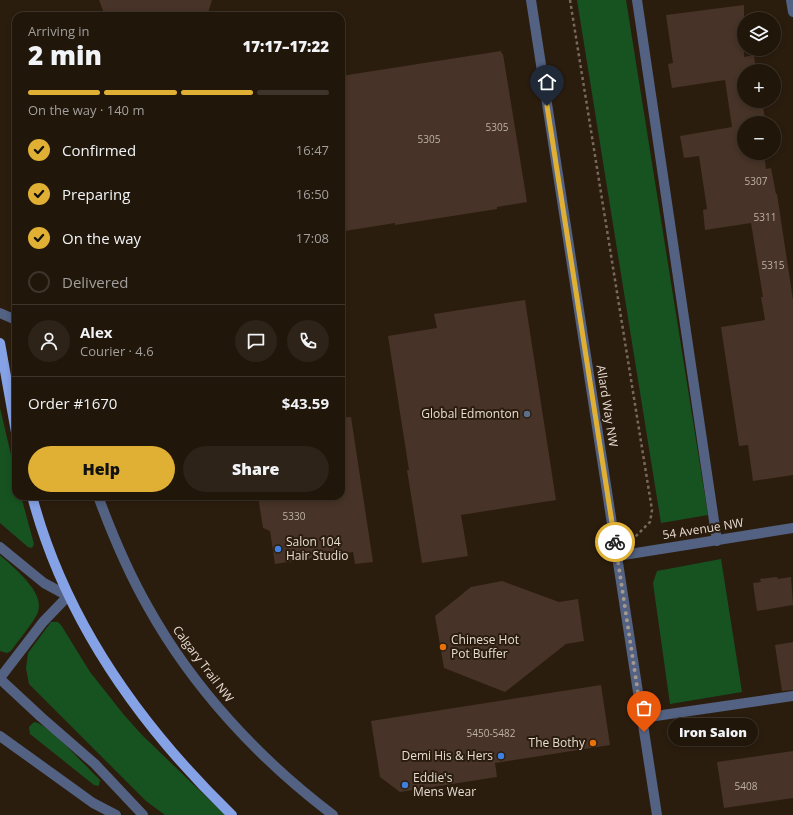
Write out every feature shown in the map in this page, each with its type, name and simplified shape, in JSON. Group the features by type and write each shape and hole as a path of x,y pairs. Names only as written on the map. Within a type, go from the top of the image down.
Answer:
{"main road":[{"path":"0,344 12,410"},
{"path":"33,500 45,538 68,596 96,649 154,730 182,763 232,815"}],"street":[{"name":"Allard Way NW","path":"531,0 657,815"},
{"path":"637,0 717,540"},
{"path":"791,0 793,12"},
{"path":"0,313 12,318"},
{"name":"Calgary Trail NW","path":"100,500 123,559 147,606 180,658 232,724 292,782 333,815"},
{"name":"54 Avenue NW","path":"617,556 793,528"},
{"path":"0,547 44,583 68,596 43,622 0,679 95,764 143,815"},
{"path":"642,718 793,696"},
{"path":"0,736 92,803 116,815"}],"path":[{"path":"570,0 652,510 650,522 617,556"}],"green space":[{"path":"577,0 626,0 708,515 661,523"},
{"path":"0,408 12,459 12,500 22,500 34,544 32,548 28,547 0,523"},
{"path":"0,555 26,580 37,596 39,604 38,612 33,621 11,651 7,653 0,651"},
{"path":"721,559 742,692 670,704 653,583 657,571"},
{"path":"51,622 58,622 61,625 90,672 142,735 225,815 165,815 146,801 29,684 26,668 28,653"},
{"path":"34,722 49,730 68,747 100,780 99,785 94,785 30,734 29,727"}],"building":[{"path":"99,0 212,0 208,12 104,12"},
{"path":"744,5 744,12 737,12 737,56 754,56 755,64 737,64 737,108 763,108 765,116 737,116 737,160 765,160 766,169 771,168 777,194 793,300 793,475 753,481 748,445 739,446 721,327 765,320 761,297 763,297 751,223 705,230 703,210 707,209 699,156 684,158 680,136 732,127 725,80 672,88 668,64 673,63 666,15"},
{"path":"501,51 503,54 527,202 497,207 497,209 395,225 395,223 345,231 345,75"},
{"path":"525,300 556,500 461,515 468,556 422,563 388,336 437,328 434,314"},
{"path":"351,417 373,562 355,564 353,552 275,564 270,531 263,528 259,500 345,500 345,418"},
{"path":"777,577 778,579 791,577 793,605 757,611 753,583 761,582 760,579"},
{"path":"502,581 559,602 578,599 584,641 566,644 505,692 444,668 435,616 471,587"},
{"path":"793,642 793,690 782,691 775,645"},
{"path":"601,685 610,745 495,763 497,777 400,792 380,777 371,721"},
{"path":"793,751 793,798 724,808 717,762"}],"way so far":[{"path":"615,542 644,732"}],"place":[{"name":"Global Edmonton","path":"527,414"},
{"name":"Salon 104 Hair Studio","path":"278,549"},
{"name":"Chinese Hot Pot Buffer","path":"443,647"},
{"name":"Iron Salon","path":"644,732"},
{"name":"The Bothy","path":"593,743"},
{"name":"Demi His & Hers","path":"501,756"},
{"name":"Eddie's Mens Wear","path":"405,785"}],"route":[{"path":"547,106 615,542"}]}
